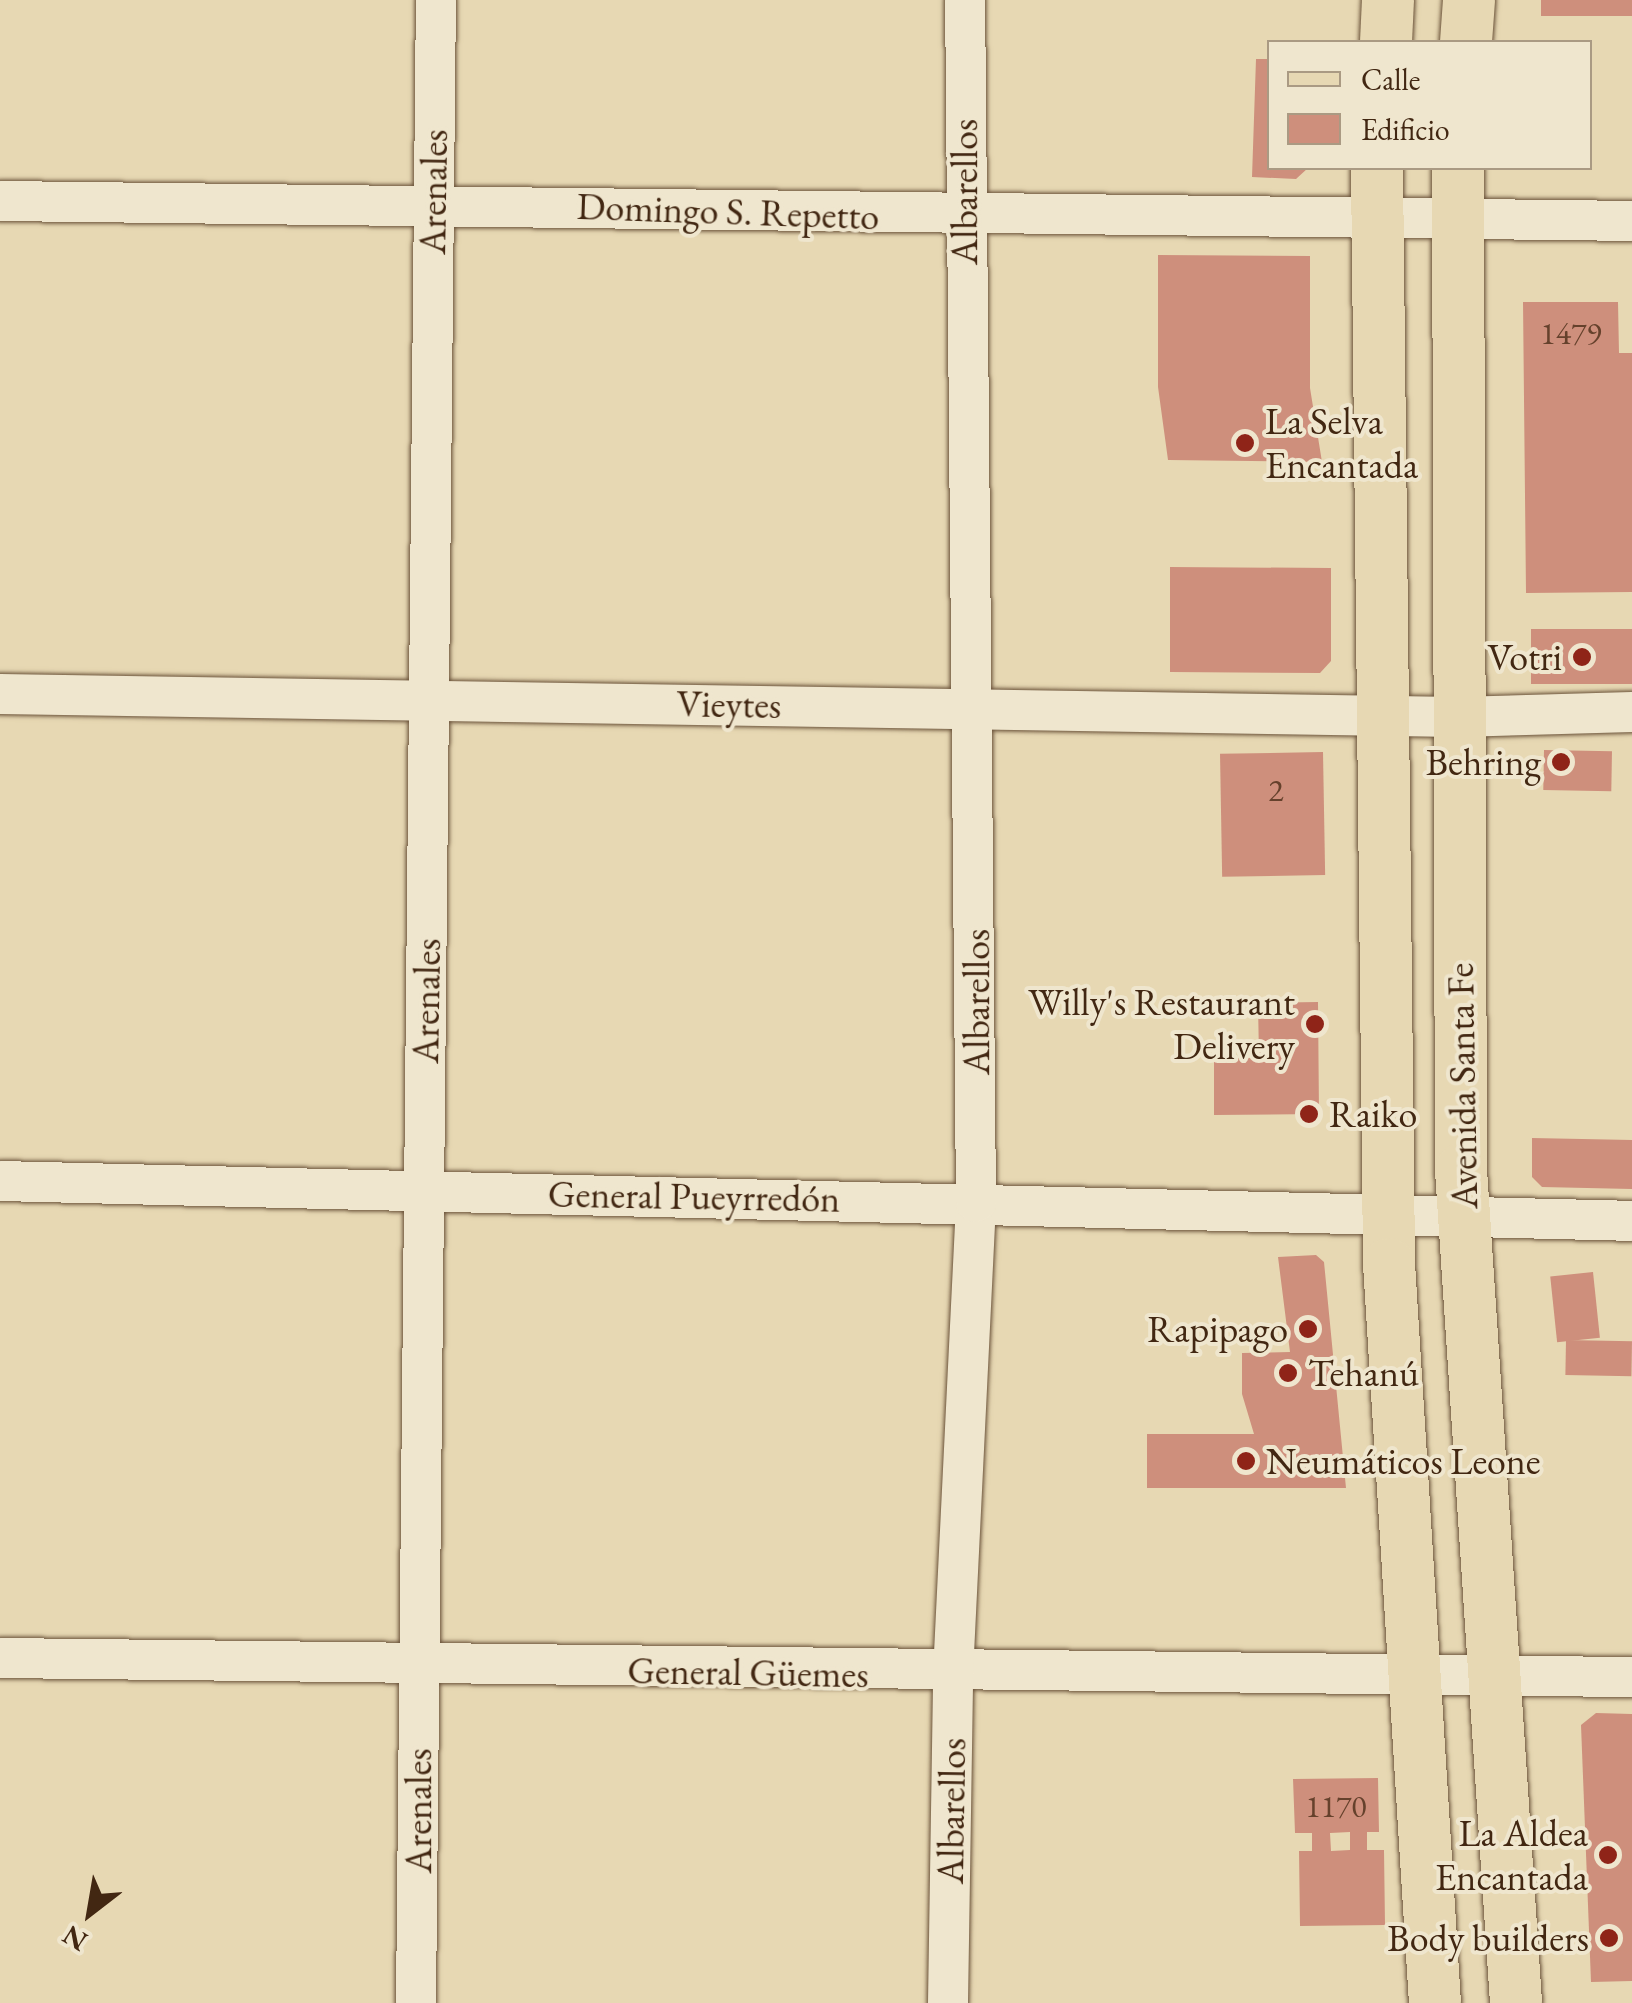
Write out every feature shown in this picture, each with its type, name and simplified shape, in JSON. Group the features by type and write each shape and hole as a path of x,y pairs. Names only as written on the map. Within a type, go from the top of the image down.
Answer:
{"main road":[{"path":"1386,40 1388,0"},
{"path":"1466,40 1468,0"},
{"name":"Avenida Santa Fe","path":"1378,170 1374,224 1388,1218 1435,2003"},
{"name":"Avenida Santa Fe","path":"1458,170 1457,716 1463,1220 1516,2003"}],"street":[{"name":"Arenales","path":"416,2003 436,0"},
{"name":"Albarellos","path":"948,2003 953,1674 976,1202 977,707 962,218 965,0"},
{"name":"Domingo S. Repetto","path":"0,201 433,203 962,218 1374,224 1632,221"},
{"name":"Vieytes","path":"0,694 1457,716 1632,712"},
{"name":"General Pueyrredón","path":"0,1182 976,1202 1388,1218 1632,1221"},
{"name":"General Güemes","path":"0,1658 419,1668 1632,1677"}],"building":[{"path":"1541,0 1632,0 1632,16 1541,16"},
{"path":"1256,59 1267,59 1267,170 1306,170 1296,179 1252,177"},
{"path":"1158,255 1310,256 1310,388 1322,462 1168,460 1158,387"},
{"path":"1523,302 1618,302 1619,353 1632,353 1632,592 1526,593"},
{"path":"1170,567 1331,568 1331,661 1320,673 1170,672"},
{"name":"Votri","path":"1531,629 1632,629 1632,684 1531,684"},
{"path":"1544,750 1612,751 1611,791 1543,790"},
{"path":"1323,752 1325,875 1222,877 1220,754"},
{"path":"1318,1002 1319,1114 1214,1115 1214,1058 1259,1058 1258,1003"},
{"path":"1532,1138 1632,1140 1632,1189 1542,1187 1532,1177"},
{"path":"1316,1255 1324,1262 1346,1488 1147,1488 1147,1434 1254,1434 1242,1394 1242,1353 1290,1352 1278,1257"},
{"path":"1593,1272 1600,1338 1557,1342 1550,1276"},
{"path":"1566,1340 1632,1341 1631,1376 1565,1375"},
{"path":"1596,1713 1632,1714 1632,1981 1591,1982 1581,1725"},
{"path":"1378,1778 1379,1832 1367,1832 1367,1850 1384,1850 1385,1925 1300,1926 1299,1851 1312,1851 1312,1833 1295,1833 1293,1779","holes":["1350,1832 1350,1850 1331,1851 1330,1833"]}],"place":[{"name":"La Selva Encantada","path":"1245,443"},
{"name":"Votri","path":"1582,657"},
{"name":"Behring","path":"1561,762"},
{"name":"Willy's Restaurant Delivery","path":"1315,1024"},
{"name":"Raiko","path":"1309,1114"},
{"name":"Rapipago","path":"1308,1329"},
{"name":"Tehanú","path":"1288,1373"},
{"name":"Neumáticos Leone","path":"1246,1461"},
{"name":"La Aldea Encantada","path":"1608,1855"},
{"name":"Body builders","path":"1609,1938"}]}
